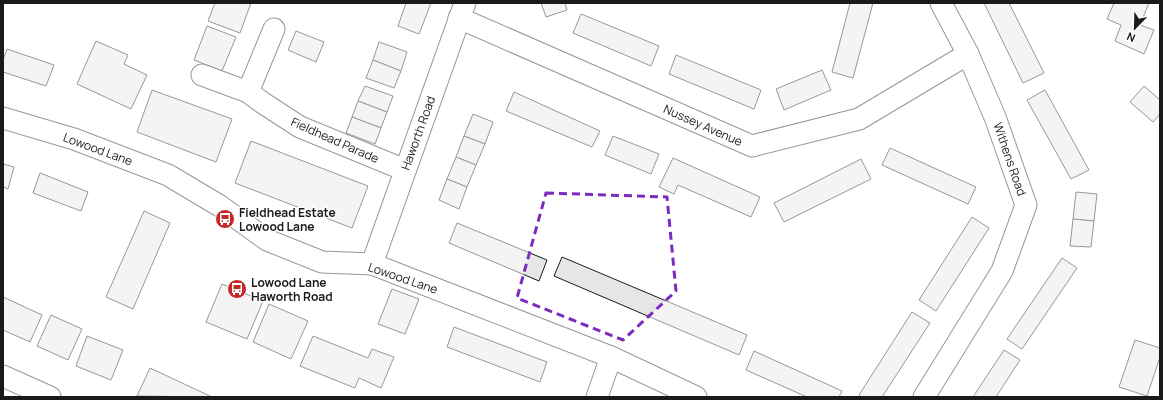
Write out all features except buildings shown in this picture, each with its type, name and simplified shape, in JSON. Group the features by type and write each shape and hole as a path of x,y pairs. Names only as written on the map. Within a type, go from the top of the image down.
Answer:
{"street":[{"name":"Withens Road","path":"924,397 1002,271 1026,205 996,117 968,54 941,3"},
{"name":"Nussey Avenue","path":"462,11 752,146 859,119 968,54"},
{"name":"Haworth Road","path":"372,264 462,11"},
{"path":"248,92 274,29"},
{"name":"Fieldhead Parade","path":"202,75 248,92 300,127 405,170"},
{"name":"Lowood Lane","path":"3,118 74,139 168,175 220,206 267,240 322,262 372,264 611,357 696,397"},
{"path":"597,397 611,357"},
{"path":"3,376 50,397"}],"highlighted area":[{"path":"546,193 667,197 676,291 623,340 517,298"}],"place":[{"name":"Fieldhead Estate Lowood Lane","path":"225,219"},
{"name":"Lowood Lane Haworth Road","path":"237,289"}]}
